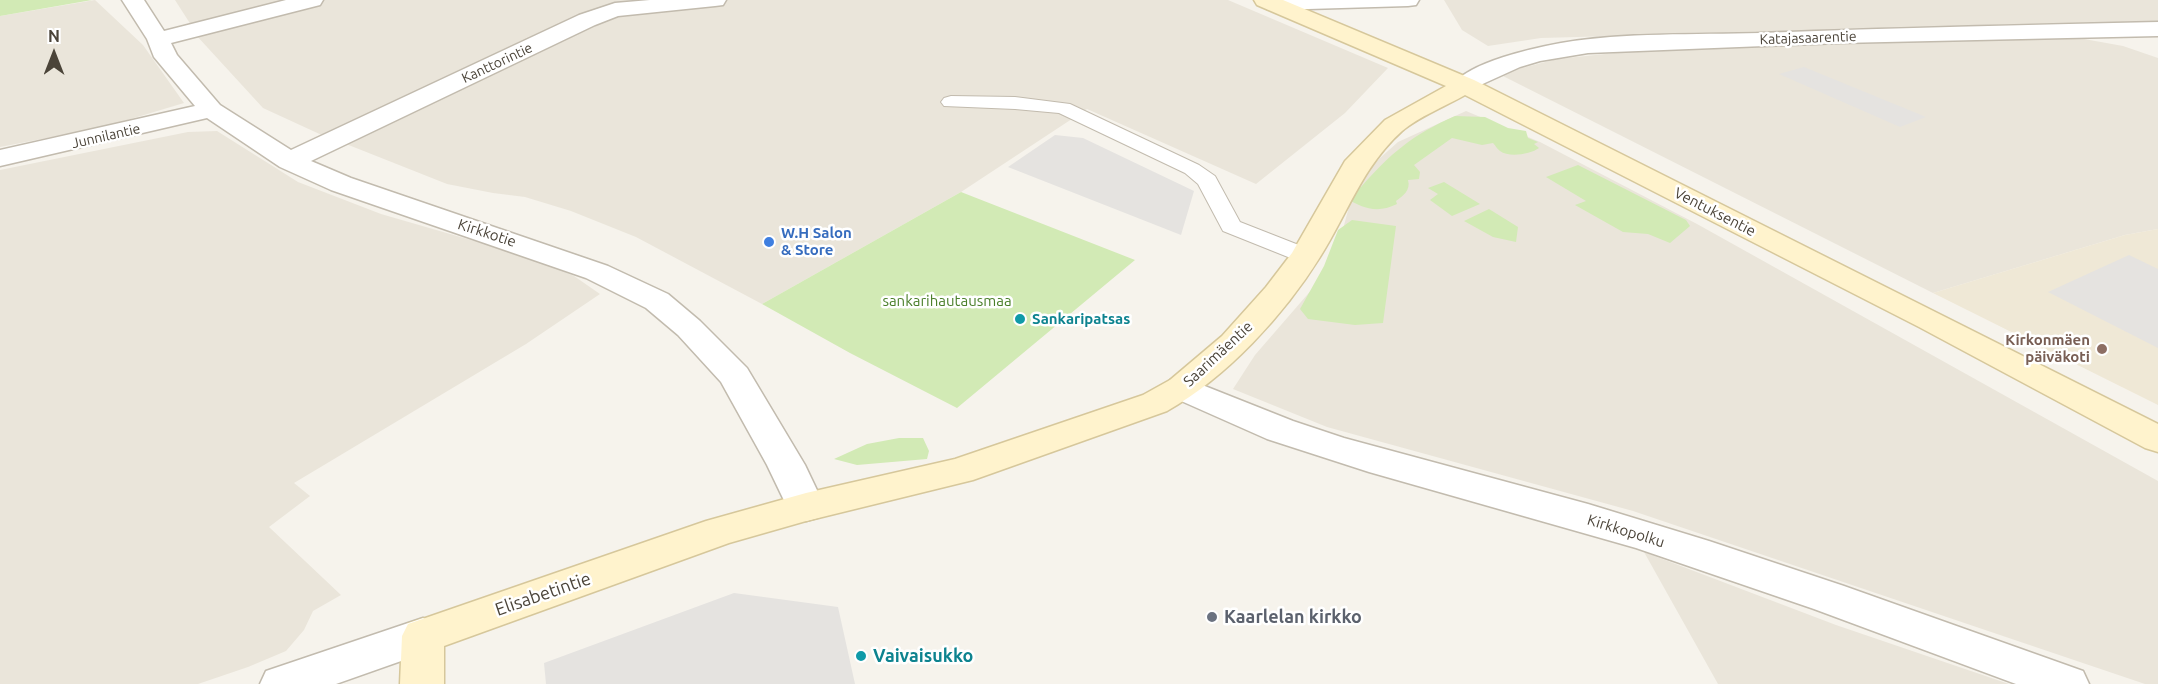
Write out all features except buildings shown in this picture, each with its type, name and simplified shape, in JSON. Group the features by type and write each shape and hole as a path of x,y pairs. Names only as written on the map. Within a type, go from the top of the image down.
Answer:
{"street":[{"name":"Kirkkotie","path":"133,0 158,39 166,57 211,110 289,161 341,184 597,272 657,301 688,328 735,376 786,465 806,507"},
{"path":"158,39 312,0"},
{"name":"Kanttorintie","path":"289,161 587,20 615,10 714,0"},
{"path":"1270,2 1408,0"},
{"name":"Ventuksentie","path":"1270,2 1466,84 1930,320 2158,439"},
{"name":"Katajasaarentie","path":"1466,84 1483,72 1509,62 1533,54 1573,48 1697,41 2158,29"},
{"path":"2099,30 2158,50"},
{"name":"Saarimäentie","path":"806,507 960,471 1155,403 1182,388 1234,343 1277,294 1306,256 1355,166 1394,125 1466,84"},
{"name":"Junnilantie","path":"0,158 211,110"},
{"name":"Kirkkopolku","path":"1182,388 1225,410 1300,437 1634,533 1823,595 2067,684"},
{"name":"Elisabetintie","path":"282,684 720,531 806,507"},
{"path":"422,684 423,636"}],"lane":[{"path":"951,102 1015,103 1063,108 1192,169 1207,182 1232,226 1306,256"}],"shaded area":[{"path":"95,0 143,45 184,103 104,127 0,147 0,16"},
{"path":"175,0 299,0 191,25"},
{"path":"324,0 676,0 613,5 326,137 263,108 196,35"},
{"path":"724,0 1228,0 1388,68 1345,113 1256,184 1087,109 961,192 762,304 636,237 571,211 525,197 447,184 341,142 617,14"},
{"path":"1444,0 2158,0 2158,21 1541,38 1488,46 1462,30"},
{"path":"2073,37 2123,46 2158,58 2158,229 2125,235 1933,293 1499,74 1557,59 1634,51"},
{"path":"1804,67 1926,117 1900,127 1779,74"},
{"path":"1466,111 1540,142 1697,224 2158,481 2158,684 2145,684 1633,511 1327,427 1233,389 1255,355 1333,265 1354,189 1371,166 1398,142"},
{"path":"217,131 298,182 381,214 533,258 574,276 600,294 526,344 294,483 310,496 269,527 341,595 313,611 304,630 286,651 198,684 0,684 0,170 188,132"},
{"path":"1055,135 1083,138 1194,191 1181,235 1008,167"},
{"name":"Kirkonmäen päiväkoti","path":"2158,229 2158,405 1933,293 2125,235"},
{"path":"2129,255 2158,269 2158,348 2048,292"},
{"path":"1644,552 1836,625 2009,684 1718,684"},
{"path":"734,593 838,607 855,684 546,684 544,663"}],"green space":[{"path":"0,0 92,0 0,16"},
{"path":"1455,116 1485,117 1508,128 1526,131 1528,138 1538,142 1534,144 1539,148 1514,155 1500,151 1493,143 1482,145 1452,138 1414,165 1420,172 1419,179 1408,180 1407,190 1396,201 1397,204 1376,209 1358,205 1346,198 1352,188 1361,187 1403,146 1426,130"},
{"path":"1578,165 1686,220 1690,226 1670,243 1648,234 1623,232 1575,205 1586,201 1546,177"},
{"path":"1444,182 1480,204 1452,216 1430,200 1438,194 1428,188"},
{"name":"sankarihautausmaa","path":"961,192 1135,260 957,408 850,353 762,304"},
{"path":"1489,209 1518,227 1516,242 1493,237 1464,221"},
{"path":"1352,220 1396,226 1383,323 1355,325 1308,319 1300,309 1324,266 1338,230"},
{"path":"899,438 923,438 929,451 927,459 857,465 834,459 867,444"}],"place":[{"name":"W.H Salon & Store","path":"769,242"},
{"name":"Sankaripatsas","path":"1020,319"},
{"name":"Kirkonmäen päiväkoti","path":"2102,349"},
{"name":"Kaarlelan kirkko","path":"1212,617"},
{"name":"Vaivaisukko","path":"861,656"}]}
